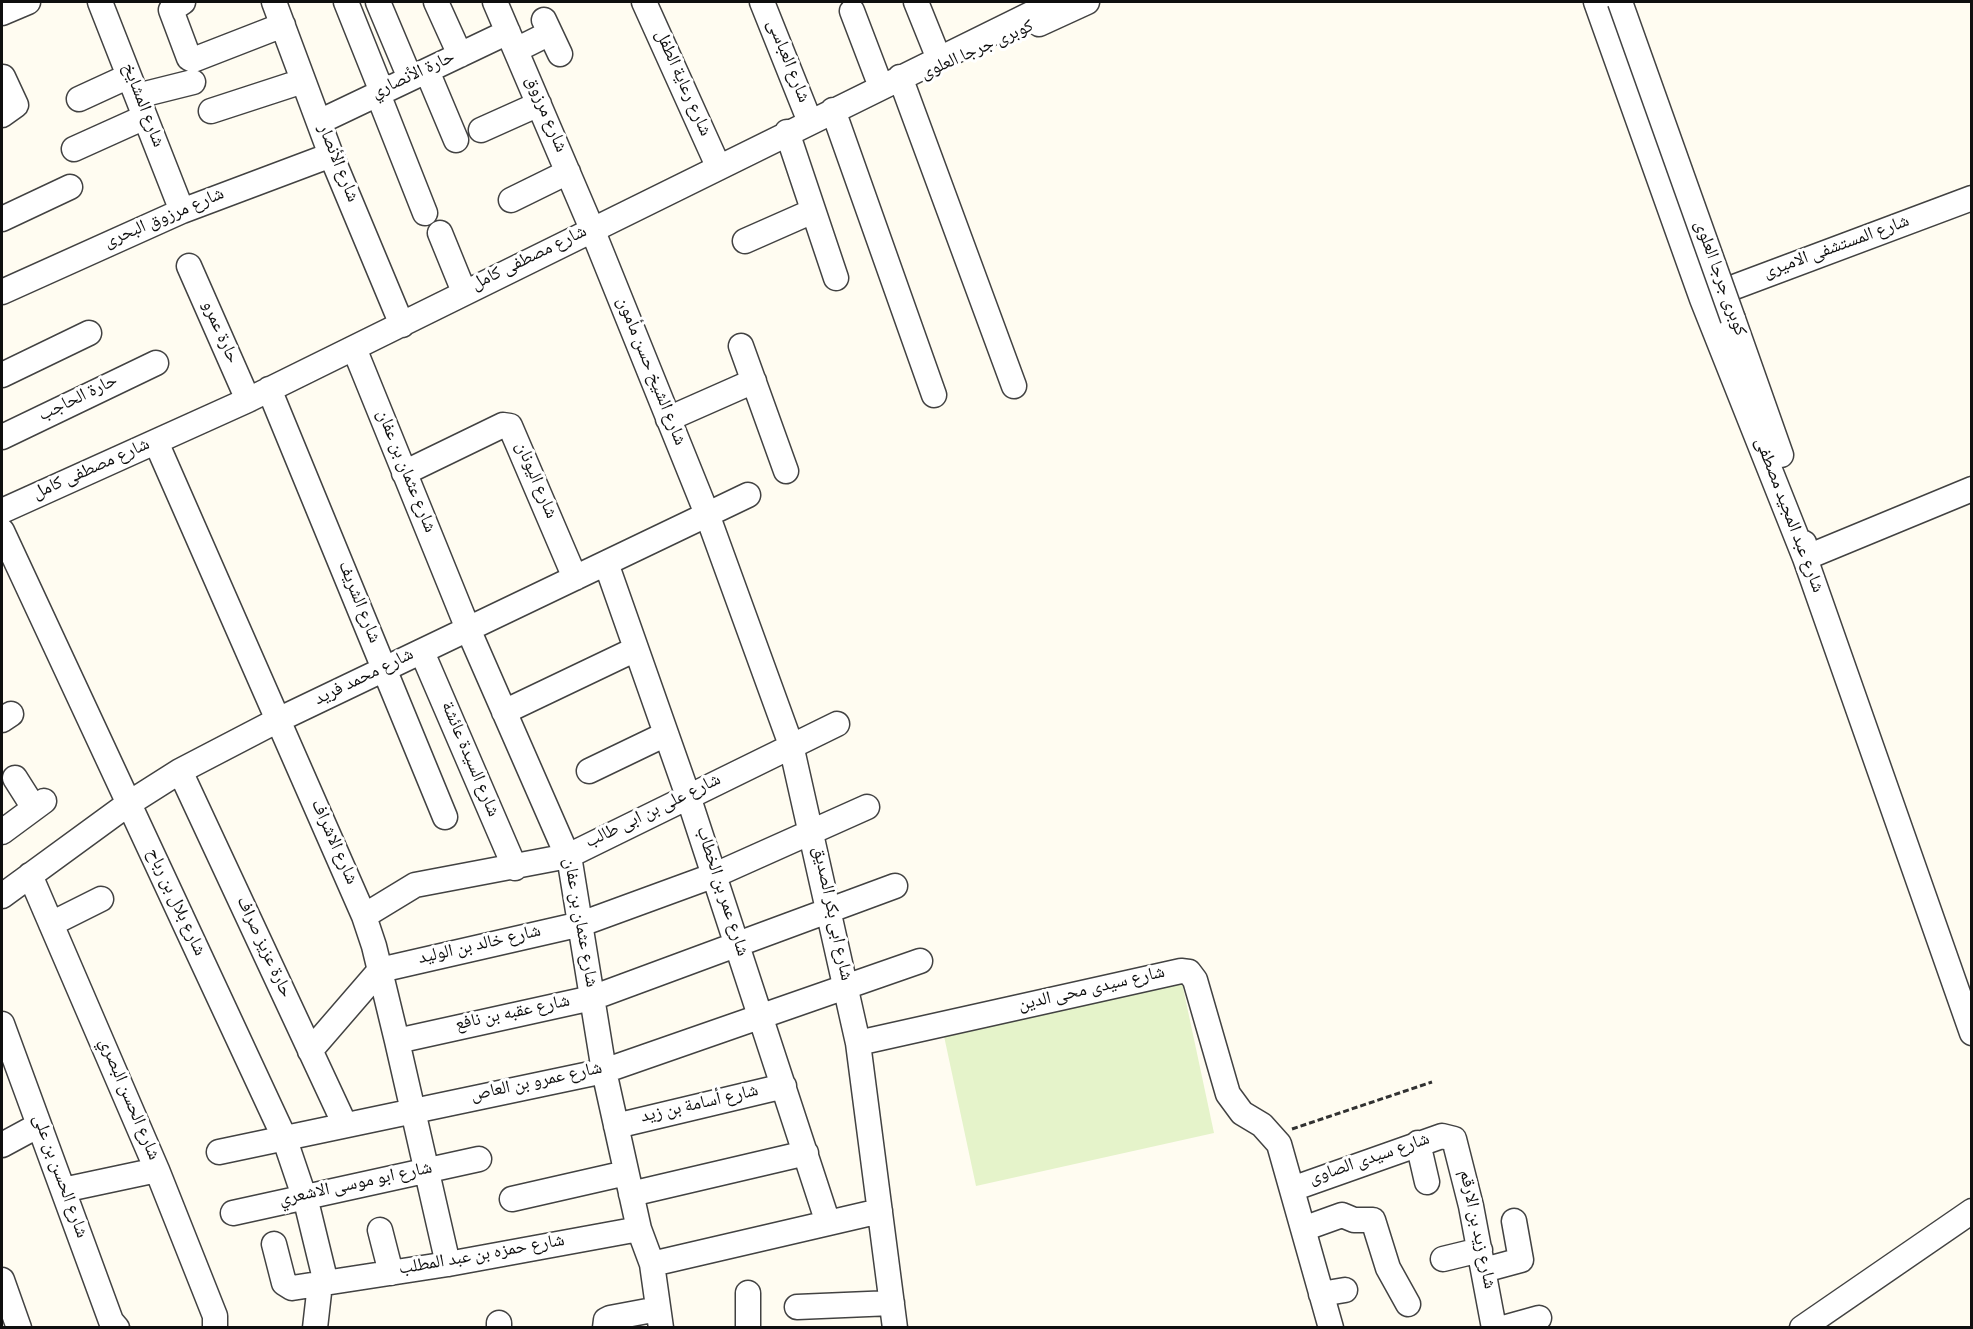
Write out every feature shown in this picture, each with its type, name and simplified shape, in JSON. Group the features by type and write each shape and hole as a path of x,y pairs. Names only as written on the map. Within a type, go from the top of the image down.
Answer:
{"street":[{"path":"2,13 28,2"},
{"name":"شارع المشايخ","path":"99,2 182,211"},
{"path":"183,2 171,10 189,58 193,60 283,25"},
{"name":"شارع الأنصار","path":"274,2 331,155 402,325"},
{"path":"346,2 425,213"},
{"path":"378,2 456,140"},
{"path":"436,2 460,55"},
{"name":"شارع مرزوق","path":"495,2 592,229"},
{"name":"شارع رعاية الطفل","path":"644,2 718,166"},
{"name":"شارع العباسى","path":"762,2 800,69 810,122"},
{"path":"916,2 939,59"},
{"name":"شارع مصطفى كامل","path":"2,511 248,400 402,325 718,166 939,59 1025,8 1055,2"},
{"name":"كوبرى جرجا العلوى","path":"890,82 928,78 1087,2"},
{"name":"شارع عبد المجيد مصطفى","path":"1596,2 1702,299 1805,558 1971,1033"},
{"name":"كوبرى جرجا العلوى","path":"1620,2 1799,506 1805,558"},
{"path":"843,7 890,82 1014,386"},
{"name":"حارة الأنصاري","path":"319,122 460,55 512,41 552,36"},
{"path":"2,115 16,105 8,75"},
{"path":"211,111 303,81"},
{"path":"79,99 137,96 193,82"},
{"path":"74,149 137,96"},
{"path":"481,130 539,104"},
{"path":"833,110 934,395"},
{"path":"787,132 836,278"},
{"name":"شارع مرزوق البحرى","path":"2,292 182,211 331,155"},
{"path":"511,200 568,172"},
{"path":"2,219 70,187"},
{"name":"شارع المستشفى الاميرى","path":"1702,299 1971,198"},
{"path":"745,242 813,211"},
{"name":"شارع الشيخ حسن مأمون","path":"592,229 707,514"},
{"path":"441,233 464,292"},
{"name":"حارة عمرو","path":"189,266 248,400"},
{"path":"2,375 89,333"},
{"path":"741,346 786,471"},
{"name":"شارع عثمان بن عفان","path":"354,348 468,629 568,856 604,1071 639,1229 652,1264 660,1318"},
{"name":"حارة الحاجب","path":"2,437 156,363"},
{"path":"668,419 754,381"},
{"name":"شارع الشريف","path":"269,389 445,817"},
{"name":"شارع اليونان","path":"404,473 503,425 510,426 575,578"},
{"name":"شارع الاشراف","path":"156,442 364,916 398,1041 448,1264"},
{"path":"1805,558 1971,489"},
{"name":"شارع محمد فريد","path":"2,896 128,804 180,771 278,720 748,495"},
{"name":"شارع ابى بكر الصديق","path":"707,514 791,745 812,830 858,1043 896,1328"},
{"name":"شارع بلال بن رباح","path":"2,531 284,1137 305,1197 323,1283 315,1328"},
{"name":"شارع عمر بن الخطاب","path":"606,563 688,796 828,1222"},
{"path":"504,712 636,649"},
{"name":"شارع السيدة عائشة","path":"422,652 515,868"},
{"name":"شارع على بن ابى طالب","path":"364,916 415,885 515,868 568,856 837,724"},
{"path":"589,771 666,734"},
{"name":"حارة عزيز صراف","path":"180,771 345,1125"},
{"path":"2,832 39,804 13,779"},
{"name":"شارع خالد بن الوليد","path":"380,970 581,924 714,875 867,807"},
{"name":"شارع الحسن البصري","path":"30,875 157,1170 217,1321 215,1328"},
{"name":"شارع عقبه بن نافع","path":"398,1041 592,998 896,886"},
{"path":"51,924 101,899"},
{"name":"شارع عمرو بن العاص","path":"219,1152 604,1071 921,961"},
{"path":"310,1051 380,970"},
{"name":"شارع سيدى محى الدين","path":"858,1043 1185,971 1194,980 1228,1094 1242,1113 1262,1125 1274,1136"},
{"name":"شارع الحسن بن على","path":"2,1024 111,1321 117,1328"},
{"name":"شارع أسامة بن زيد","path":"616,1126 784,1086"},
{"path":"2,1145 39,1125"},
{"path":"1274,1136 1279,1144 1331,1328"},
{"name":"شارع سيدى الصاوى","path":"1292,1189 1418,1143 1448,1136"},
{"name":"شارع زيد بن الارقم","path":"1448,1136 1457,1145 1494,1328"},
{"path":"1418,1143 1427,1182"},
{"path":"512,1198 628,1183 806,1153"},
{"name":"شارع ابو موسى الاشعري","path":"233,1213 479,1159"},
{"path":"63,1190 157,1170"},
{"path":"652,1264 880,1211"},
{"path":"1802,1328 1971,1211"},
{"path":"1303,1229 1342,1215 1354,1220 1373,1220 1388,1268 1408,1304"},
{"path":"1443,1259 1521,1260 1514,1221"},
{"name":"شارع حمزه بن عبد المطلب","path":"274,1245 286,1286 292,1288 448,1264 639,1229"},
{"path":"380,1230 391,1273"},
{"path":"2,1280 19,1328"},
{"path":"1321,1294 1345,1290"},
{"path":"748,1293 748,1328"},
{"path":"797,1306 892,1303"},
{"path":"606,1328 606,1320 610,1318 660,1318"},
{"path":"1503,1328 1539,1318"}],"path":[{"path":"1274,1136 1432,1082"}],"green space":[{"path":"1182,983 1214,1133 976,1186 944,1036"}]}
